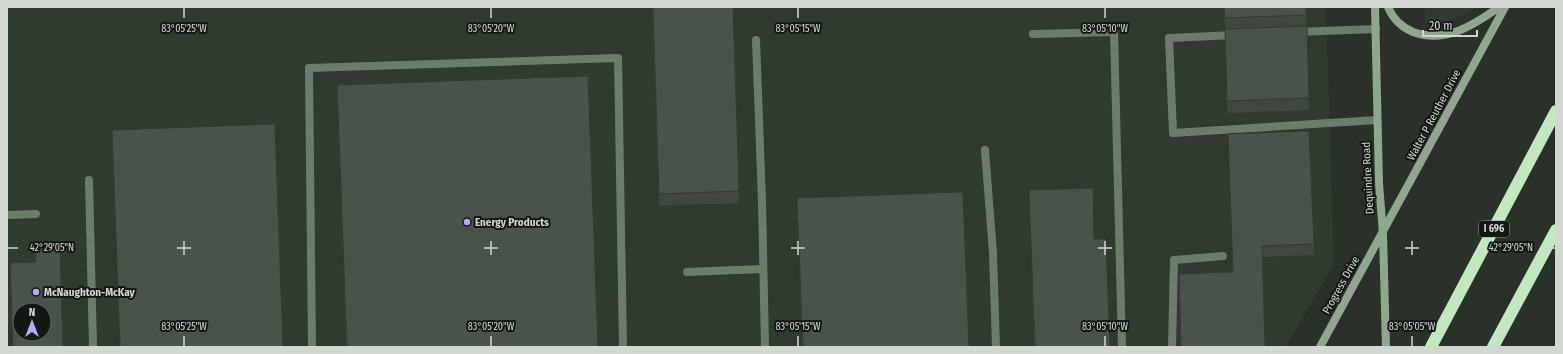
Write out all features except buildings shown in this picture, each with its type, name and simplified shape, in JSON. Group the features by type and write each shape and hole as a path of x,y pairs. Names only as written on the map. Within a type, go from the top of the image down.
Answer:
{"highway":[{"name":"I 696","path":"1431,347 1556,111"},
{"path":"1493,347 1556,230"}],"main road":[{"name":"Dequindre Road","path":"1375,7 1379,183 1383,234 1386,347"},
{"path":"1388,7 1391,15 1398,24 1407,30 1422,35 1436,36 1448,35 1460,31 1481,20 1499,7"},
{"name":"Walter P Reuther Drive","path":"1383,234 1505,7"},
{"name":"Progress Drive","path":"1320,347 1383,234"}],"lane":[{"path":"1290,32 1376,29"},
{"path":"1033,34 1114,32 1122,347"},
{"path":"1245,34 1169,38 1173,133 1377,120"},
{"path":"756,40 762,201 762,269 765,347"},
{"path":"312,347 309,68 618,58 623,347"},
{"path":"985,150 993,253 996,347"},
{"path":"89,180 93,347"},
{"path":"7,215 36,214"},
{"path":"1172,347 1174,260 1223,256"},
{"path":"687,272 762,269"}],"shaded area":[{"path":"7,7 1326,7 1334,264 1286,347 7,347"},
{"path":"1424,7 1477,7 1469,13 1445,23 1425,24"}],"place":[{"name":"Energy Products","path":"467,222"},
{"name":"McNaughton-McKay","path":"36,292"}]}
